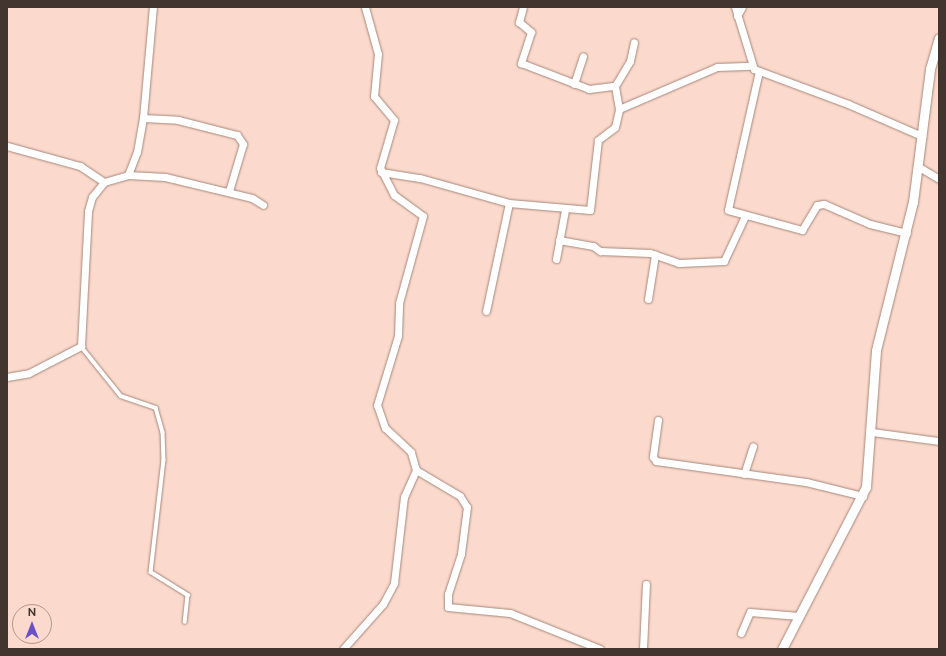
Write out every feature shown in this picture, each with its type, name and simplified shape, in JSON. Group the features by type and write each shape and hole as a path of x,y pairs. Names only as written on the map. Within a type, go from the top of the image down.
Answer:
{"street":[{"path":"128,176 138,152 143,118 154,7"},
{"path":"343,649 383,604 394,583 404,497 416,470 411,452 385,428 376,404 398,336 399,303 423,216 394,195 381,172 380,162 394,120 374,96 378,54 365,7"},
{"path":"523,7 519,22 531,32 520,61 574,84 598,89 615,86"},
{"path":"735,7 752,66"},
{"path":"737,16 742,7"},
{"path":"782,649 863,496 872,432 876,350 907,233 919,167 930,69 938,41"},
{"path":"381,172 420,178 509,203 565,210 591,209 598,140 615,127 619,109 615,86 630,61 634,42"},
{"path":"574,84 583,56"},
{"path":"619,109 717,67 752,66 759,71 848,104 922,136"},
{"path":"759,71 727,207 745,216 802,230 817,205 824,204 870,224 907,233"},
{"path":"143,118 211,127 242,139 243,144 229,192"},
{"path":"7,146 80,166 104,182"},
{"path":"919,167 939,179"},
{"path":"7,377 29,373 81,346 88,211 92,196 104,182 128,176 165,177 229,192 263,205"},
{"path":"486,311 509,203"},
{"path":"556,259 565,210"},
{"path":"559,240 593,246 602,252 655,255 679,263 726,260 745,216"},
{"path":"648,299 655,255"},
{"path":"658,420 654,460 806,482 863,496"},
{"path":"872,432 939,441"},
{"path":"744,474 753,446"},
{"path":"416,470 460,496 467,507 462,554 448,594 448,607 510,613 600,649"},
{"path":"643,649 646,584"},
{"path":"741,633 750,612 799,616"}],"lane":[{"path":"81,346 121,396 156,408 163,432 164,460 151,572 188,595 186,622"}]}
